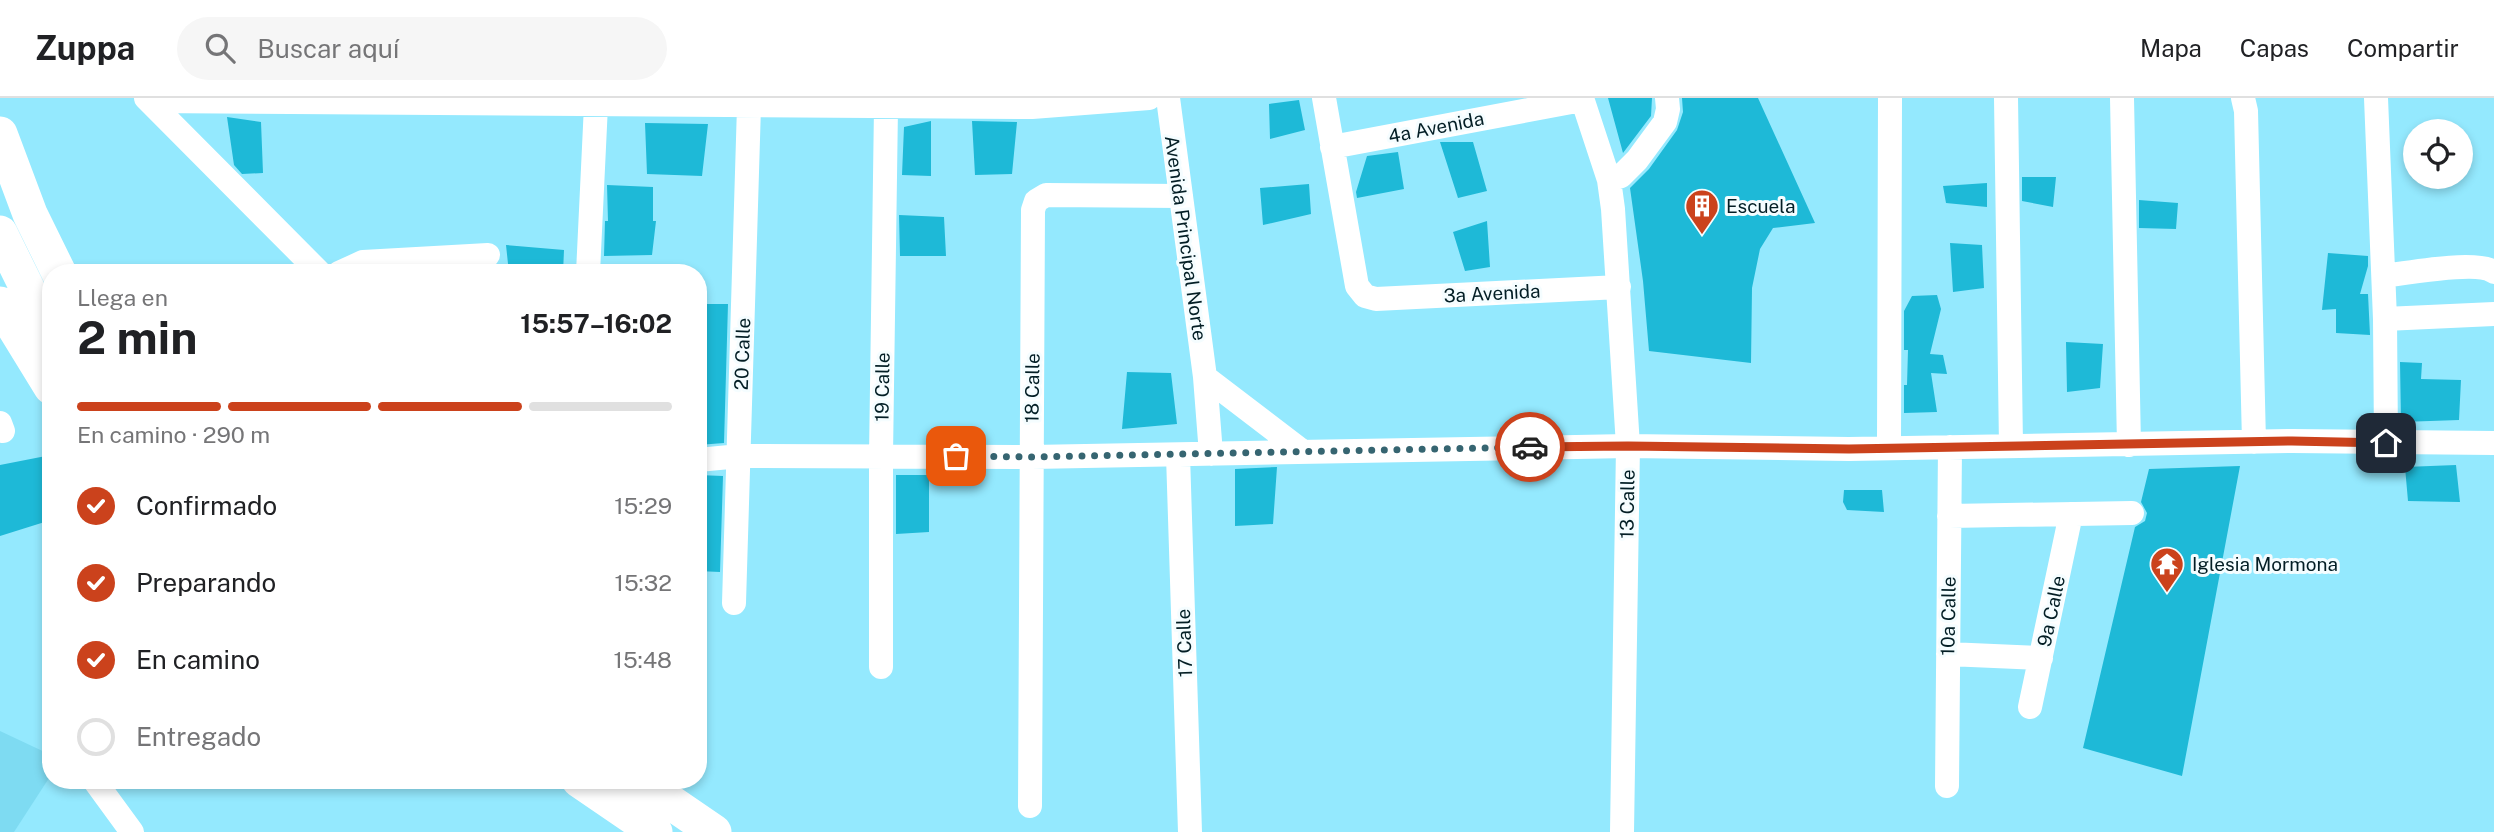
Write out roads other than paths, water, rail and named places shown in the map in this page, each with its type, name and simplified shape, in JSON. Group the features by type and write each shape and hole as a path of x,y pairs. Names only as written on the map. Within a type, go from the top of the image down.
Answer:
{"highway":[{"path":"0,134 30,214 55,264"},
{"path":"0,233 42,316"},
{"path":"1,309 42,373"},
{"path":"592,789 655,832"},
{"path":"651,789 714,832"}],"street":[{"path":"148,99 1032,107 1149,98"},
{"name":"Avenida Principal Norte","path":"1168,98 1205,377 1211,454"},
{"path":"1324,98 1332,147"},
{"path":"1609,180 1621,176 1637,160 1665,122 1667,98"},
{"path":"1889,447 1890,98"},
{"path":"2006,98 2011,446"},
{"path":"2122,98 2129,445"},
{"path":"2243,98 2246,111 2254,442"},
{"path":"2376,98 2384,276 2386,443"},
{"path":"148,99 311,264"},
{"name":"4a Avenida","path":"1332,147 1582,99"},
{"name":"13 Calle","path":"1582,99 1609,180 1619,288 1628,446 1622,832"},
{"path":"588,264 596,105"},
{"name":"20 Calle","path":"734,603 749,106"},
{"name":"19 Calle","path":"880,667 886,107"},
{"name":"3a Avenida","path":"1332,147 1357,286 1365,296 1376,299 1619,288"},
{"name":"18 Calle","path":"1030,806 1033,209 1036,201 1046,195 1181,196"},
{"path":"357,264 363,261 488,255"},
{"path":"2384,276 2468,267 2489,268 2494,272"},
{"path":"2385,319 2494,314"},
{"path":"1205,377 1302,451"},
{"path":"707,459 740,456 1032,457 1628,446 1849,449 2254,442 2494,443"},
{"name":"10a Calle","path":"1947,786 1950,447"},
{"name":"17 Calle","path":"1178,455 1190,832"},
{"path":"1949,516 2132,513"},
{"name":"9a Calle","path":"2030,708 2071,514"},
{"path":"1948,654 2041,658"},
{"path":"100,789 132,832"}],"place":[{"name":"Escuela","path":"1702,236"},
{"name":"Iglesia Mormona","path":"2167,594"}]}
